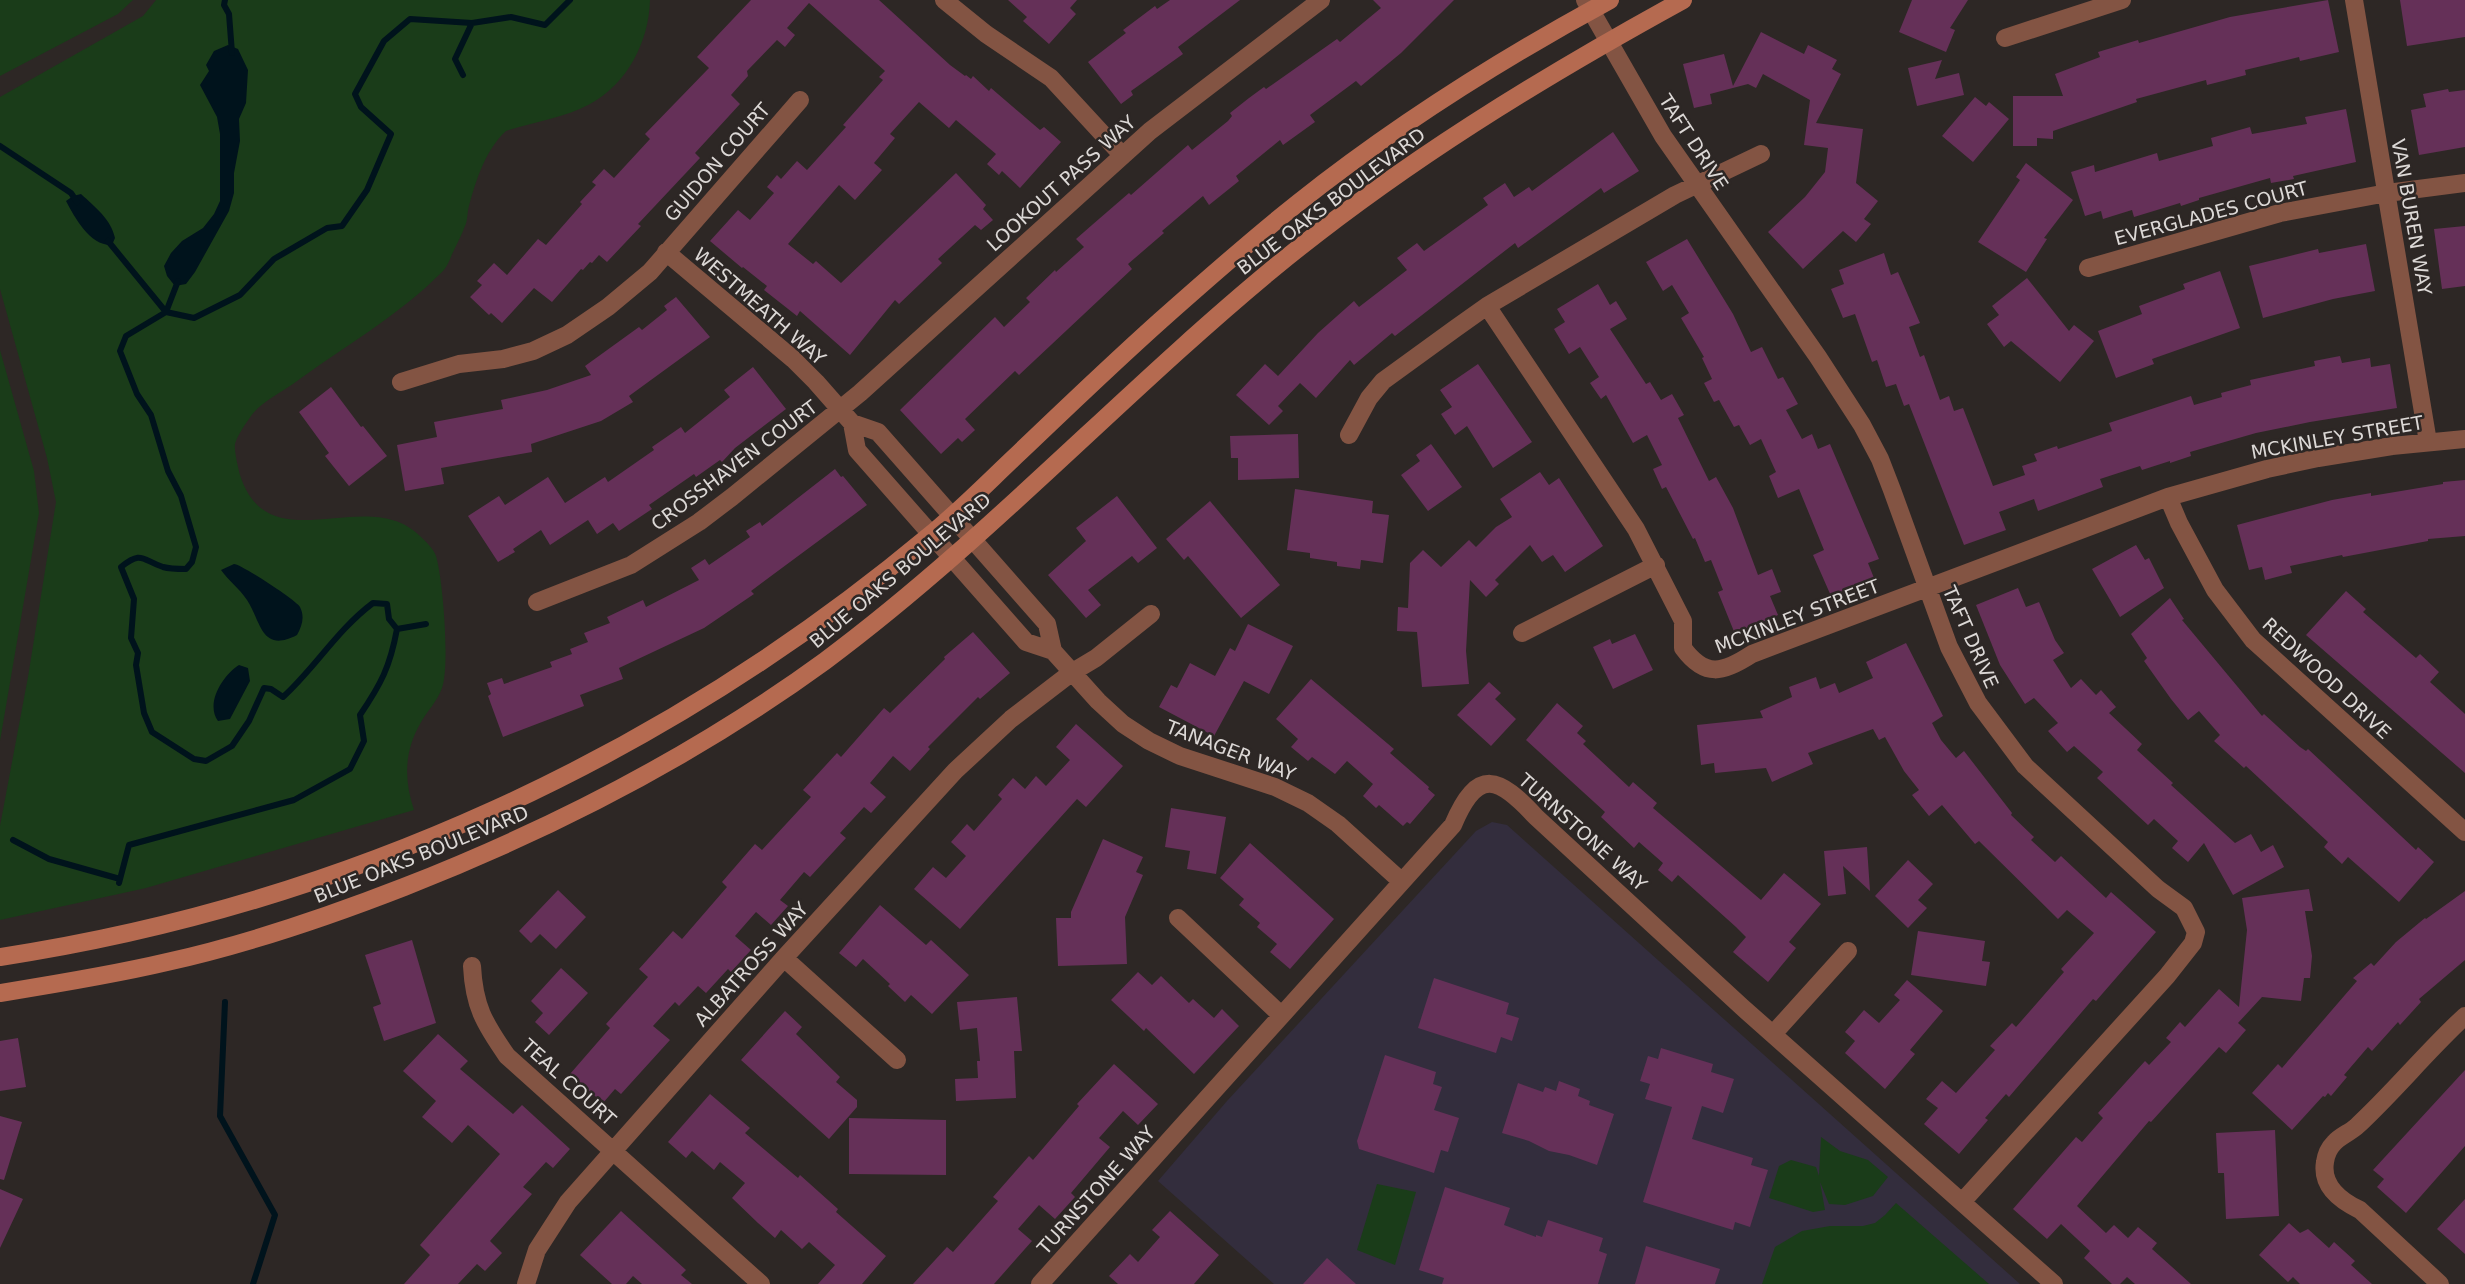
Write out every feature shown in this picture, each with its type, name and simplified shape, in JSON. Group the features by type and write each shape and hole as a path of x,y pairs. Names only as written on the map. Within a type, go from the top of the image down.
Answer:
{"main road":[{"name":"BLUE OAKS BOULEVARD","path":"0,957 64,948 253,902 434,837 530,794 630,743 720,688 853,597 931,534 1160,321 1298,203 1360,156 1588,5 1610,0"},
{"name":"BLUE OAKS BOULEVARD","path":"0,993 168,962 261,937 413,883 557,822 648,773 737,720 819,665 872,625 973,540 1184,346 1320,231 1437,146 1608,41 1683,0"}],"street":[{"name":"LOOKOUT PASS WAY","path":"846,417 1122,155 1175,110 1321,0"},
{"path":"2004,38 2122,0"},
{"name":"VAN BUREN WAY","path":"2354,0 2428,442"},
{"path":"953,3 986,34 1051,78 1122,155"},
{"name":"TAFT DRIVE","path":"1588,5 1663,136 1818,357 1862,425 1892,490 1927,590 1962,677 1983,711 2010,748 2046,788 2158,889 2184,908 2196,932 2193,943 2167,976 1962,1202"},
{"name":"GUIDON COURT","path":"401,382 459,364 503,359 533,351 552,343 608,307 650,272 800,100"},
{"path":"1349,435 1369,398 1383,381 1487,306 1675,195 1761,154"},
{"name":"EVERGLADES COURT","path":"2088,268 2280,213 2387,193 2465,183"},
{"name":"WESTMEATH WAY","path":"666,252 793,359 846,417 878,432 973,540"},
{"name":"MCKINLEY STREET","path":"1487,306 1612,491 1656,565 1683,621 1683,648 1701,667 1714,670 1727,668 1752,654 2168,497 2267,469 2343,454 2465,439"},
{"name":"WESTMEATH WAY","path":"846,417 857,450 952,558"},
{"name":"CROSSHAVEN COURT","path":"537,602 616,572 657,551 846,417"},
{"name":"REDWOOD DRIVE","path":"2168,497 2214,590 2253,640 2465,832"},
{"name":"TANAGER WAY","path":"973,540 1047,624 1053,651 1071,673 1123,724 1180,756 1275,787 1308,803 1338,824 1401,881"},
{"name":"TANAGER WAY","path":"952,558 1026,642 1053,651"},
{"path":"1522,633 1656,565"},
{"name":"ALBATROSS WAY","path":"526,1284 537,1250 568,1202 954,771 1011,719 1071,673 1096,659 1151,614"},
{"name":"TURNSTONE WAY","path":"1040,1284 1453,825 1469,796 1480,786 1493,783 1505,787 1742,1007 2054,1284"},
{"path":"1178,918 1281,1015"},
{"path":"1774,1033 1848,951"},
{"path":"784,958 897,1060"},
{"name":"TEAL COURT","path":"472,966 474,993 489,1030 507,1056 613,1151"},
{"path":"2440,1284 2360,1210 2336,1195 2327,1182 2325,1162 2333,1144 2354,1129 2465,1016"},
{"path":"613,1151 761,1284"}],"shaded area":[{"path":"1492,822 1507,825 2020,1284 1274,1284 1158,1181 1227,1101 1476,831"}],"green space":[{"path":"0,0 133,0 118,14 0,76"},
{"path":"156,0 650,0 645,31 634,60 603,96 580,109 506,131 499,138 483,166 468,208 466,224 443,271 388,318 270,398 251,416 235,444 240,475 254,501 273,515 296,520 374,517 398,522 420,536 435,553 443,602 444,677 440,693 423,719 408,756 408,788 414,810 146,888 0,920 0,826 28,677 56,502 47,458 0,289 0,97 143,16"},
{"path":"0,350 34,471 39,513 0,741"},
{"path":"1821,1137 1840,1151 1868,1160 1888,1177 1873,1196 1845,1205 1829,1204 1820,1182 1825,1210 1813,1212 1769,1198 1779,1166 1791,1160 1816,1167 1819,1176"},
{"path":"1377,1184 1416,1192 1395,1265 1357,1250"},
{"path":"1896,1203 1989,1284 1762,1284 1775,1247 1802,1231 1875,1223"}],"water":[{"path":"228,45 238,49 248,70 246,103 239,119 240,141 234,173 234,193 229,211 195,272 186,284 175,286 167,276 164,266 182,241 203,228 220,201 220,134 217,117 200,85 209,71 206,65 214,51"},
{"path":"81,194 110,225 115,238 112,245 104,244 90,236 74,215 66,201"},
{"path":"234,564 268,583 300,607 302,621 297,635 285,640 269,638 247,600 221,570"},
{"path":"239,665 248,668 250,681 230,719 218,721 214,706 218,690 227,675"}],"building":[{"path":"751,0 879,0 950,65 971,79 973,76 989,91 991,88 1040,130 1044,127 1061,142 1020,188 1002,171 999,175 987,164 996,154 956,120 949,128 919,102 890,134 895,138 874,163 882,170 855,200 839,185 788,244 813,264 816,261 841,283 956,173 986,205 983,209 993,220 981,230 975,225 938,259 942,263 899,304 895,300 850,355 800,311 797,316 764,290 767,286 710,241 738,210 750,220 774,193 767,187 777,175 781,179 797,161 807,170 883,80 879,77 885,71 809,3 787,28 795,35 785,47 777,40 747,71 748,76 731,95 740,104 695,153 700,158 638,224 641,226 607,262 599,255 581,269 552,302 534,288 502,323 491,313 489,315 470,297 482,285 477,281 494,263 507,275 538,239 546,245 582,204 580,202 596,185 592,182 604,169 614,178 650,139 645,134 709,68 697,57"},
{"path":"1008,0 1077,0 1070,8 1076,14 1049,44 1023,21 1027,17"},
{"path":"1170,0 1240,0 1178,47 1183,54 1131,91 1133,95 1121,104 1088,62 1126,33 1123,30 1155,6 1157,9"},
{"path":"1373,0 1454,0 1401,53 1361,86 1356,81 1310,115 1315,122 1283,145 1280,140 1236,176 1239,181 1209,205 1203,196 1162,231 1164,233 1128,264 1132,269 1019,375 1015,371 965,419 975,430 962,442 958,438 941,454 900,410 995,317 1004,327 1030,302 1026,298 1084,247 1076,239 1092,225 1188,145 1192,150 1228,121 1232,116 1230,113 1249,98 1337,39 1340,42 1381,8"},
{"path":"1912,0 1968,0 1950,28 1955,30 1946,52 1899,32"},
{"path":"2328,0 2339,52 2300,61 2299,57 2245,70 2246,75 2207,85 2206,80 2136,99 2137,102 2053,131 2053,139 2037,138 2037,146 2013,146 2013,96 2063,96 2055,74 2100,57 2098,52 2230,17"},
{"path":"2400,0 2465,0 2465,37 2407,46"},
{"path":"1761,32 1804,54 1808,45 1837,60 1832,69 1841,74 1816,123 1863,129 1856,183 1878,201 1864,219 1871,224 1856,242 1843,231 1803,269 1768,232 1805,197 1825,172 1828,148 1804,145 1810,100 1763,74 1756,88 1748,84 1710,94 1712,104 1694,108 1683,64 1724,54 1733,86"},
{"path":"1942,60 1935,79 1959,73 1964,95 1917,106 1908,68"},
{"path":"2448,89 2449,92 2465,90 2465,147 2419,155 2411,110 2426,107 2423,94"},
{"path":"1975,97 1986,106 1989,102 2009,119 1973,162 1942,136"},
{"path":"2346,109 2356,162 2293,176 2294,179 2271,183 2270,178 2199,198 2181,206 2180,203 2134,217 2132,210 2103,219 2101,211 2085,216 2071,172 2094,165 2095,172 2157,153 2159,161 2213,146 2211,138 2250,127 2252,134 2307,124 2305,117"},
{"path":"1613,132 1639,171 1604,193 1601,188 1518,248 1515,243 1395,336 1392,333 1354,365 1350,360 1316,398 1300,383 1278,406 1283,411 1269,425 1236,395 1265,364 1278,376 1318,333 1354,301 1359,307 1407,270 1397,258 1417,243 1424,251 1488,205 1483,198 1505,183 1514,197 1529,187 1532,191"},
{"path":"2026,163 2073,200 2044,238 2047,239 2026,272 1978,242 2020,180 2016,177"},
{"path":"2465,226 2465,286 2442,289 2434,229"},
{"path":"1687,239 1733,314 1751,352 1762,347 1778,379 1783,377 1798,404 1786,410 1802,439 1812,434 1818,449 1830,444 1879,559 1868,563 1874,578 1831,596 1813,555 1824,550 1799,489 1778,498 1769,476 1776,472 1761,439 1750,445 1739,425 1734,427 1719,400 1714,402 1704,383 1712,379 1702,358 1704,357 1681,318 1689,313 1672,285 1663,291 1646,262"},
{"path":"2366,244 2375,291 2263,318 2249,266 2318,249 2319,253"},
{"path":"1884,253 1891,275 1898,272 1920,323 1909,327 1920,357 1924,355 1940,400 1949,396 1954,411 1963,408 1993,486 2025,475 2022,466 2037,461 2034,454 2112,431 2109,423 2191,396 2194,405 2222,397 2221,393 2251,385 2250,380 2315,366 2314,361 2340,356 2342,363 2370,358 2371,367 2390,364 2397,408 2256,433 2190,452 2191,456 2170,463 2142,470 2140,466 2100,479 2103,487 2038,511 2034,499 1999,512 2006,530 1964,545 1909,404 1904,406 1896,384 1886,387 1877,360 1872,362 1855,314 1843,318 1831,289 1844,284 1839,270"},
{"path":"2220,271 2240,328 2152,359 2154,364 2116,378 2098,331 2142,314 2139,306 2185,289 2183,284"},
{"path":"2027,278 2069,331 2074,325 2094,341 2060,382 2011,341 2004,347 1987,324 1999,315 1992,306"},
{"path":"1598,284 1610,305 1616,301 1627,319 1610,329 1646,384 1650,382 1661,400 1672,394 1684,415 1678,418 1709,481 1716,477 1733,508 1758,575 1772,569 1781,592 1770,596 1778,615 1735,634 1718,592 1723,590 1711,560 1705,562 1695,538 1693,539 1666,487 1662,489 1653,469 1662,465 1647,435 1633,443 1606,395 1601,399 1590,383 1599,377 1580,347 1569,354 1554,329 1565,322 1557,309"},
{"path":"676,297 710,337 629,396 633,402 601,421 531,444 532,452 441,468 444,484 405,491 397,445 437,437 434,422 503,409 501,400 547,390 591,375 585,366 639,327 642,330 667,310 664,306"},
{"path":"1478,364 1532,442 1493,468 1467,426 1455,435 1441,414 1452,407 1440,390"},
{"path":"753,367 786,409 735,448 722,462 720,460 696,477 694,474 649,505 652,509 619,531 613,523 597,534 588,520 550,545 541,530 513,549 515,552 498,562 468,516 499,496 505,505 548,477 565,503 605,477 608,482 654,450 652,447 681,427 685,433 730,397 724,390"},
{"path":"331,387 387,456 349,486 325,456 329,453 299,412"},
{"path":"1298,434 1299,478 1238,480 1238,458 1231,458 1230,436"},
{"path":"1431,444 1462,487 1428,511 1401,475 1420,461 1416,455"},
{"path":"835,469 867,505 751,591 754,594 704,628 619,668 623,679 580,695 584,706 503,737 488,696 491,694 487,683 502,678 504,684 552,667 550,662 572,654 570,649 588,642 584,633 610,623 607,617 643,600 646,607 699,580 691,568 705,559 709,565 750,537 746,531 760,522 762,526"},
{"path":"1540,472 1549,485 1559,478 1603,546 1565,572 1553,555 1542,562 1530,545 1495,580 1499,584 1486,597 1470,580 1466,651 1469,684 1422,687 1417,632 1397,631 1398,607 1408,608 1410,563 1423,550 1441,567 1469,540 1476,547 1496,527 1512,517 1500,499"},
{"path":"2465,480 2465,536 2428,539 2290,566 2292,573 2265,580 2262,567 2249,570 2237,525 2332,500"},
{"path":"1295,489 1373,501 1372,513 1389,515 1383,563 1361,560 1360,569 1337,566 1337,562 1310,558 1310,553 1287,550"},
{"path":"1117,496 1157,548 1138,563 1132,556 1088,590 1101,605 1086,618 1048,575 1086,541 1076,528"},
{"path":"1210,501 1280,585 1241,618 1188,556 1184,560 1166,539"},
{"path":"2136,545 2145,560 2149,558 2164,588 2120,617 2092,569"},
{"path":"2018,588 2026,607 2039,602 2055,640 2064,653 2053,660 2071,688 2081,679 2096,695 2101,690 2116,707 2109,713 2142,744 2137,750 2173,783 2171,785 2235,843 2251,834 2261,852 2273,845 2284,867 2233,895 2204,843 2188,862 2172,848 2178,841 2154,819 2148,825 2097,778 2103,772 2074,746 2067,752 2048,731 2058,723 2034,698 2025,704 2000,665 1976,605"},
{"path":"2346,591 2366,609 2363,612 2416,658 2420,654 2439,672 2430,682 2465,714 2465,773 2306,635"},
{"path":"2170,598 2184,619 2182,620 2262,716 2264,714 2300,747 2306,751 2308,749 2416,850 2418,847 2434,862 2399,902 2348,857 2342,864 2324,847 2328,842 2246,766 2244,768 2214,741 2220,735 2199,711 2188,720 2171,699 2144,661 2147,658 2131,634"},
{"path":"1248,624 1293,646 1269,694 1244,681 1214,736 1159,707 1171,685 1177,688 1190,663 1215,676 1230,648 1235,651"},
{"path":"973,632 1010,673 980,699 978,697 928,747 930,749 910,771 893,756 870,783 886,797 871,813 864,807 840,833 846,838 810,877 804,872 780,900 788,906 771,925 756,912 735,936 751,950 731,972 728,969 706,993 698,986 679,1006 675,1002 653,1026 670,1040 621,1094 615,1089 603,1103 570,1074 610,1028 606,1024 648,977 639,969 673,931 682,939 727,887 722,882 755,844 762,850 811,797 803,790 837,753 841,757 884,708 890,713 945,659 944,657"},
{"path":"1635,634 1653,670 1613,689 1593,647 1610,639 1612,644"},
{"path":"1906,643 1943,716 1932,723 1941,740 1956,758 1964,751 2011,815 2034,837 2031,840 2055,862 2061,856 2106,898 2111,892 2156,932 2096,1001 2093,999 2009,1097 2006,1094 1959,1154 1924,1124 1938,1108 1926,1099 1942,1081 1956,1093 1995,1050 1990,1046 2012,1023 2016,1027 2064,972 2061,969 2094,933 2067,910 2058,919 1979,841 1975,844 1942,805 1929,816 1912,795 1919,790 1904,771 1885,737 1879,740 1873,729 1808,753 1813,764 1772,782 1766,768 1715,773 1714,763 1701,765 1697,725 1763,718 1760,711 1792,697 1789,687 1816,677 1820,689 1835,683 1839,693 1873,678 1866,662"},
{"path":"1311,679 1394,749 1390,753 1435,795 1410,824 1407,822 1403,826 1379,805 1376,808 1363,796 1373,784 1347,761 1335,774 1312,757 1308,761 1291,747 1298,739 1276,719"},
{"path":"1489,682 1501,693 1495,699 1516,719 1491,746 1457,715"},
{"path":"1557,703 1583,726 1577,733 1586,741 1583,744 1629,787 1633,782 1657,803 1653,808 1761,900 1784,873 1821,904 1789,942 1796,948 1768,982 1733,952 1746,937 1736,927 1678,875 1672,882 1658,870 1663,863 1639,842 1634,848 1601,817 1605,812 1526,740"},
{"path":"1076,724 1123,766 1086,807 1077,799 960,929 914,889 933,867 946,878 966,856 951,842 967,824 974,831 1002,799 998,795 1013,778 1025,789 1036,776 1046,786 1070,760 1056,747"},
{"path":"1171,808 1226,817 1216,874 1187,869 1190,851 1165,847"},
{"path":"1103,839 1143,857 1136,872 1143,875 1125,917 1127,964 1058,966 1056,918 1071,918 1071,912"},
{"path":"1250,843 1334,919 1290,969 1270,952 1277,944 1257,927 1260,923 1239,905 1244,899 1220,878"},
{"path":"1867,847 1870,891 1843,866 1846,894 1828,896 1824,851"},
{"path":"1908,860 1933,884 1918,900 1927,908 1908,928 1875,896"},
{"path":"2309,889 2313,911 2305,911 2312,956 2310,978 2304,978 2301,1001 2262,997 2238,1023 2246,1030 2226,1053 2219,1047 2151,1122 2149,1121 2077,1206 2106,1233 2114,1225 2128,1238 2138,1227 2157,1243 2152,1249 2191,1284 2135,1284 2127,1277 2120,1284 2112,1284 2084,1258 2090,1251 2061,1224 2047,1239 2013,1209 2076,1137 2082,1142 2103,1118 2098,1113 2145,1061 2149,1065 2171,1042 2166,1038 2180,1022 2185,1027 2219,989 2239,1007 2247,930 2242,898"},
{"path":"558,890 586,917 556,949 540,934 531,943 519,931"},
{"path":"2465,891 2465,960 2419,999 2421,1002 2400,1025 2398,1022 2372,1051 2368,1047 2344,1075 2347,1077 2331,1096 2328,1093 2323,1096 2292,1130 2252,1093 2278,1064 2282,1068 2357,981 2353,978 2371,963 2374,966 2396,942 2425,918"},
{"path":"880,905 926,945 931,940 969,975 932,1014 911,995 905,1002 863,959 856,967 839,953"},
{"path":"1918,931 1985,941 1982,961 1990,962 1986,986 1911,975"},
{"path":"412,940 436,1023 384,1041 373,1007 381,1004 365,955"},
{"path":"561,968 588,993 549,1035 535,1022 543,1013 531,1001"},
{"path":"1138,972 1152,985 1161,976 1189,1003 1193,999 1214,1018 1222,1009 1239,1026 1194,1074 1146,1028 1144,1031 1111,1000"},
{"path":"1434,978 1509,1003 1506,1014 1519,1018 1512,1041 1501,1037 1496,1053 1418,1028"},
{"path":"1907,980 1943,1011 1910,1050 1915,1054 1885,1089 1845,1053 1855,1041 1845,1032 1864,1010 1879,1023 1900,1000 1894,995"},
{"path":"1017,997 1022,1051 1014,1051 1016,1098 956,1101 955,1079 978,1078 977,1061 980,1061 977,1028 960,1030 957,1002"},
{"path":"785,1011 802,1027 796,1034 840,1077 836,1082 857,1100 857,1107 829,1139 741,1060"},
{"path":"438,1034 468,1061 460,1069 513,1114 522,1105 570,1149 553,1168 546,1162 523,1187 532,1194 490,1241 502,1253 485,1271 477,1264 458,1284 404,1284 430,1255 420,1245 500,1154 468,1125 452,1143 422,1117 436,1101 403,1071"},
{"path":"18,1038 26,1087 0,1091 0,1041"},
{"path":"1661,1048 1713,1064 1711,1072 1734,1079 1723,1113 1702,1106 1692,1139 1753,1158 1751,1165 1768,1170 1750,1227 1735,1222 1733,1230 1643,1202 1672,1107 1645,1099 1650,1084 1640,1081 1648,1056 1658,1059"},
{"path":"1385,1055 1436,1072 1433,1084 1442,1087 1434,1110 1459,1118 1448,1152 1441,1150 1434,1173 1359,1149 1357,1141"},
{"path":"1114,1064 1158,1104 1138,1125 1123,1111 1099,1138 1110,1147 1071,1193 1075,1197 1055,1219 1039,1205 1018,1229 1032,1241 994,1284 913,1284 947,1247 953,1252 998,1201 993,1197 1029,1156 1033,1160 1079,1106 1077,1104"},
{"path":"2465,1070 2465,1146 2406,1213 2377,1187 2384,1179 2373,1170"},
{"path":"1559,1081 1580,1089 1578,1096 1590,1101 1589,1105 1614,1114 1597,1165 1502,1133 1518,1083 1543,1092 1545,1087 1556,1091"},
{"path":"710,1094 750,1128 745,1133 798,1178 800,1175 838,1209 836,1212 886,1256 862,1284 818,1284 835,1265 809,1242 802,1249 781,1230 775,1238 758,1223 732,1198 745,1183 720,1162 714,1170 692,1151 686,1158 668,1142"},
{"path":"0,1116 22,1122 4,1180 0,1179"},
{"path":"849,1118 946,1120 946,1175 849,1174"},
{"path":"2275,1130 2279,1216 2226,1219 2224,1173 2218,1173 2216,1133"},
{"path":"1445,1187 1510,1208 1504,1225 1536,1237 1542,1237 1548,1220 1603,1238 1599,1251 1607,1254 1598,1284 1442,1284 1444,1278 1419,1270"},
{"path":"0,1189 23,1199 0,1248"},
{"path":"2465,1199 2465,1254 2437,1229"},
{"path":"621,1211 686,1270 681,1275 692,1284 642,1284 633,1276 626,1284 612,1284 580,1255"},
{"path":"1170,1211 1219,1255 1194,1284 1118,1284 1109,1276 1130,1254 1138,1262 1160,1237 1152,1230"},
{"path":"2289,1223 2300,1233 2308,1229 2329,1248 2334,1242 2355,1261 2351,1265 2372,1284 2300,1284 2293,1277 2288,1282 2259,1255"},
{"path":"1646,1246 1720,1269 1715,1284 1635,1284"},
{"path":"1327,1258 1356,1284 1303,1284"}],"waterway":[{"path":"225,0 224,5 229,14 232,53"},
{"path":"119,883 129,845 294,800 350,769 364,741 360,715 384,675 397,629 389,619 387,604 373,603 348,625 283,697 264,688 249,721 232,746 206,761 194,759 152,732 144,713 136,665 138,653 131,638 134,599 121,567 133,559 142,558 166,568 186,569 192,562 196,547 181,496 168,471 151,415 137,394 120,351 126,336 166,312 194,318 240,295 274,259 327,228 342,226 367,190 391,134 361,107 355,94 384,41 410,19 472,23 511,17 545,25 570,0"},
{"path":"463,75 455,59 472,23"},
{"path":"0,146 71,193 77,202"},
{"path":"108,241 166,312"},
{"path":"166,312 178,281"},
{"path":"397,629 426,624"},
{"path":"13,840 49,859 120,879"},
{"path":"225,1002 220,1116 275,1215 253,1284"}]}
